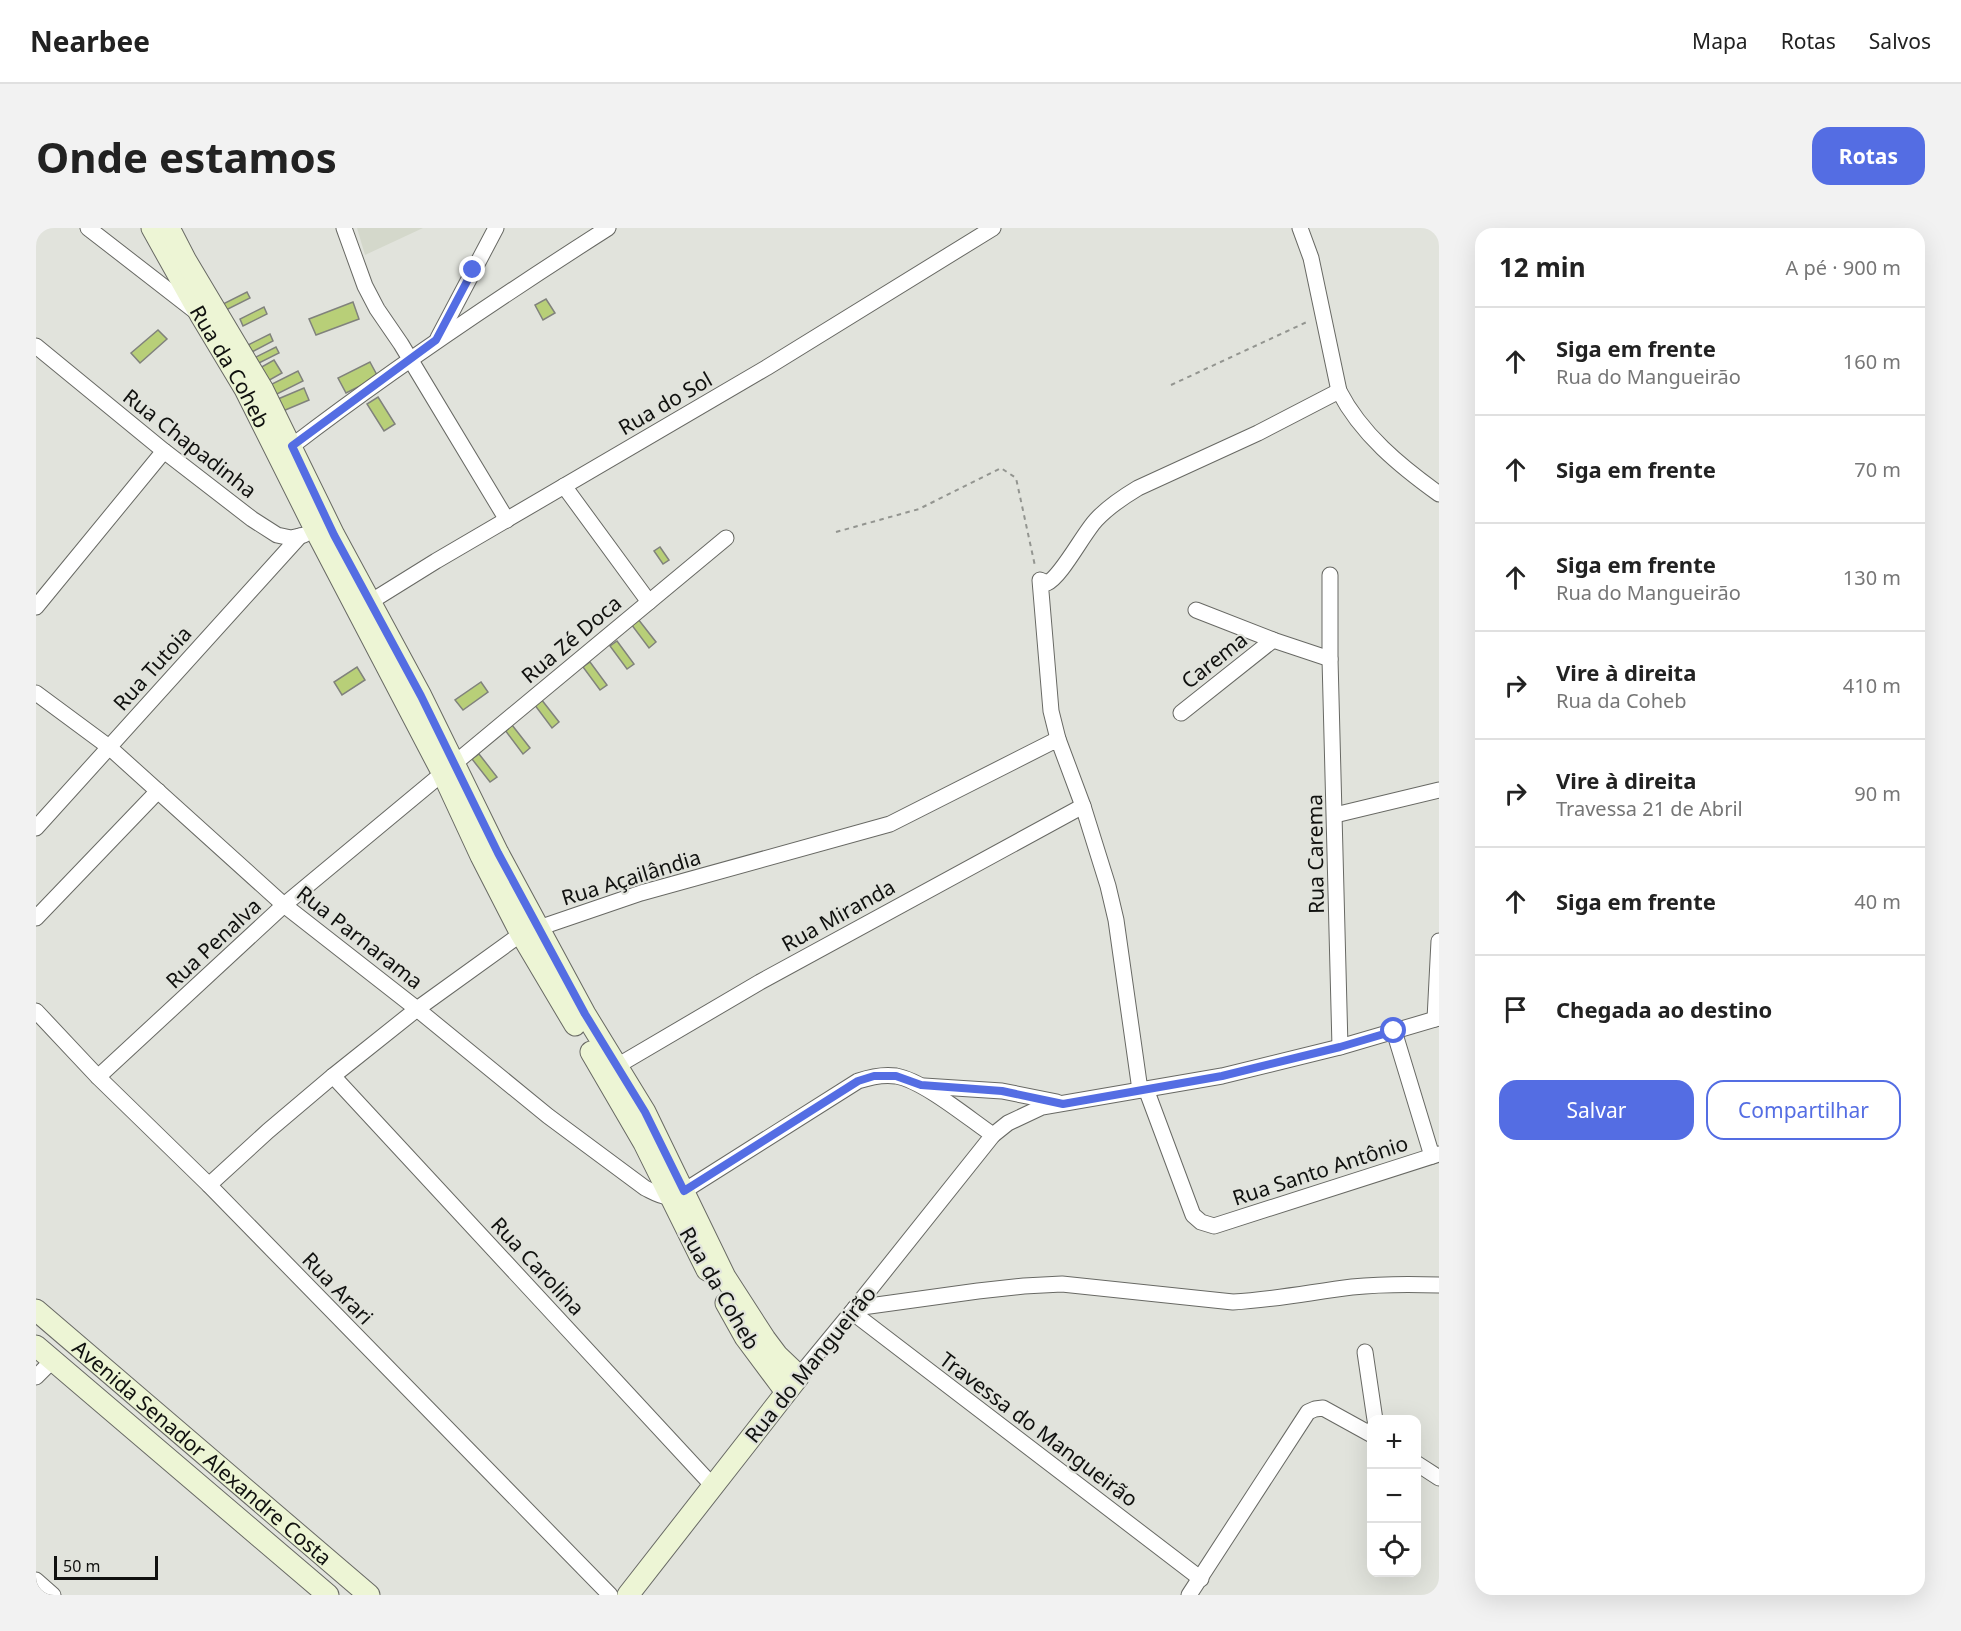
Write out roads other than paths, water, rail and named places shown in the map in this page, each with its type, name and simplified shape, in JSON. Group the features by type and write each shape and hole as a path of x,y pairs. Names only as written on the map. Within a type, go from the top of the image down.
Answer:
{"street":[{"path":"88,228 200,314"},
{"name":"Rua da Coheb","path":"152,228 245,389 315,532 363,606 448,769 481,856 585,1014 645,1112 703,1264 746,1336 793,1384"},
{"name":"Rua da Coheb","path":"169,228 186,261 264,390 292,446 315,532"},
{"path":"344,228 365,286 377,309 507,520"},
{"path":"436,340 496,228"},
{"path":"292,446 436,340 608,228"},
{"name":"Rua do Sol","path":"363,606 757,373 993,228"},
{"path":"1300,228 1311,258 1339,391 1349,411 1374,441 1439,494"},
{"name":"Rua Chapadinha","path":"36,346 164,451 269,531 291,538 315,532"},
{"path":"1143,1089 1116,920 1108,886 1083,806 1058,739 1051,711 1040,580 1047,583 1054,580 1086,532 1119,500 1138,488 1239,442 1339,391"},
{"path":"36,607 164,451"},
{"path":"564,486 649,602"},
{"name":"Rua Tutoia","path":"36,828 109,747 315,532"},
{"name":"Rua Zé Doca","path":"448,769 726,537"},
{"path":"1330,575 1330,659"},
{"name":"Carema","path":"1196,610 1330,659"},
{"name":"Carema","path":"1181,713 1273,640"},
{"name":"Rua Carema","path":"1330,659 1340,1047"},
{"name":"Rua Parnarama","path":"36,693 109,747 284,905 548,1116 645,1188 657,1194 677,1194"},
{"name":"Rua Açailândia","path":"209,1185 333,1076 417,1009 529,931 640,893 890,824 1058,739"},
{"name":"Rua Penalva","path":"98,1077 284,905 448,769"},
{"path":"1335,814 1439,790"},
{"path":"36,918 158,791"},
{"name":"Rua Miranda","path":"617,1066 760,982 1083,806"},
{"name":"Rua da Coheb","path":"529,931 644,1143 677,1194"},
{"path":"1437,1018 1439,941"},
{"name":"Rua Arari","path":"36,1011 98,1077 209,1185 610,1595"},
{"name":"Rua do Mangueirão","path":"628,1595 712,1485 993,1135 1008,1123 1042,1107 1222,1076 1340,1047 1437,1018"},
{"path":"1394,1031 1436,1155"},
{"name":"Rua Carolina","path":"333,1076 712,1485"},
{"path":"677,1194 858,1081 874,1076 896,1076 921,1085 993,1135"},
{"path":"921,1085 1002,1091 1063,1104"},
{"name":"Rua Santo Antônio","path":"1143,1089 1193,1215 1201,1222 1214,1226 1436,1155"},
{"path":"854,1310 1033,1285 1062,1284 1233,1302 1352,1287 1392,1284 1439,1285"},
{"name":"Avenida Senador Alexandre Costa","path":"36,1310 369,1595"},
{"name":"Travessa do Mangueirão","path":"854,1310 1201,1579"},
{"name":"Avenida Senador Alexandre Costa","path":"36,1346 328,1595"},
{"path":"1365,1352 1375,1415"},
{"path":"36,1377 52,1360"},
{"path":"1189,1595 1308,1412 1323,1408 1367,1433"},
{"path":"1421,1467 1439,1478"},
{"path":"36,1580 54,1595"}]}
